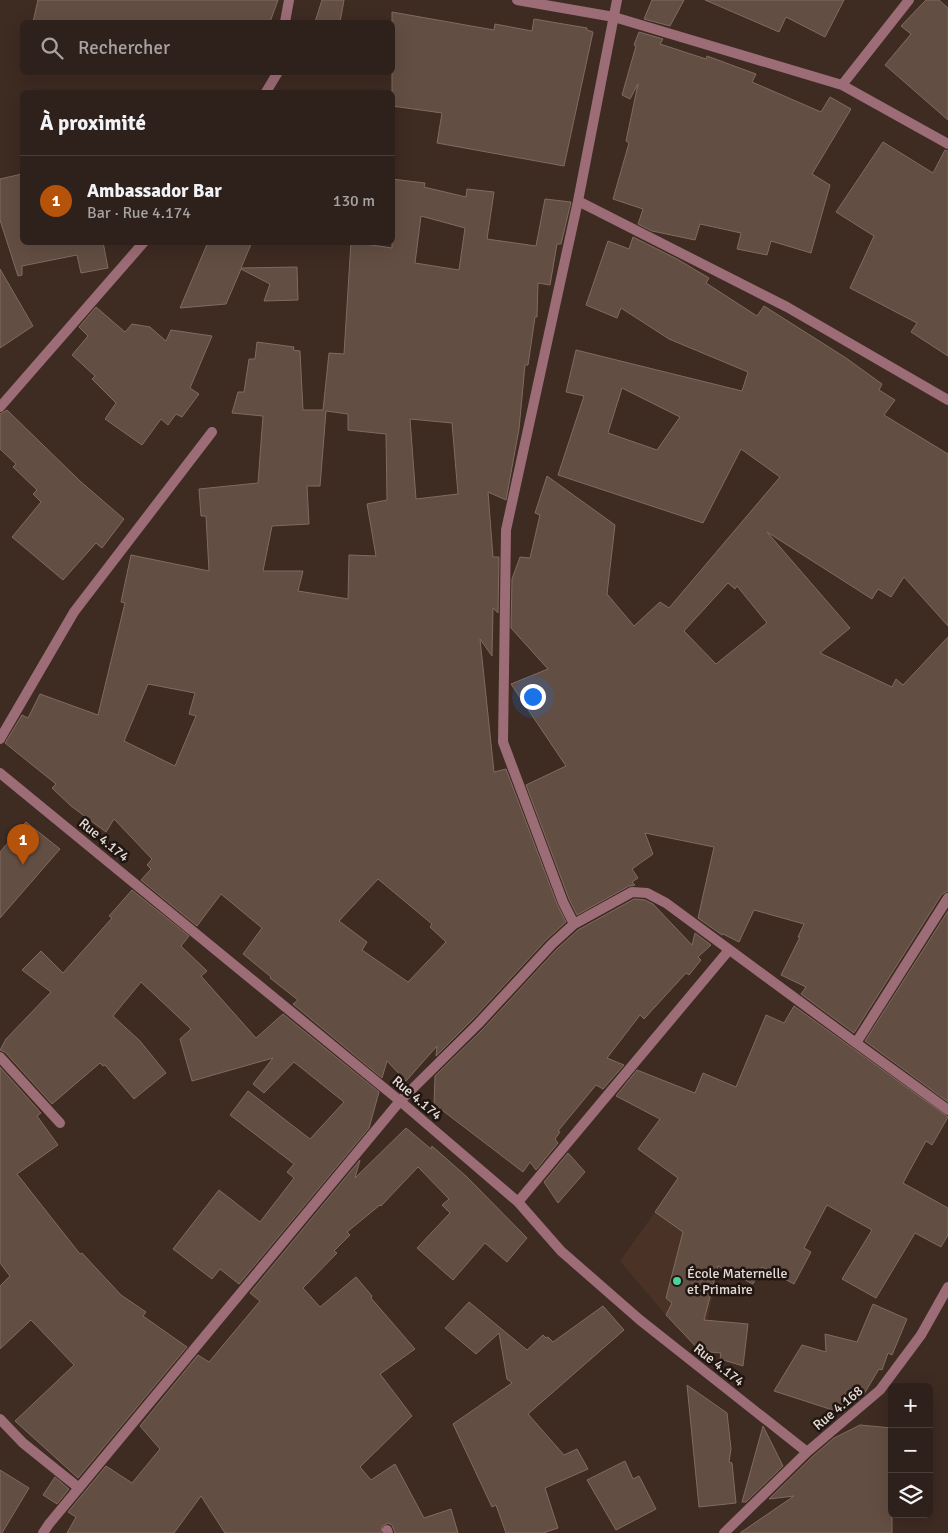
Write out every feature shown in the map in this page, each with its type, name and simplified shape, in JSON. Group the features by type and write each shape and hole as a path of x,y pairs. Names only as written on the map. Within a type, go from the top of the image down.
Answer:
{"street":[{"path":"286,20 289,0"},
{"path":"517,0 614,17 842,85 948,144"},
{"path":"574,924 563,902 503,742 506,530 578,201 617,0"},
{"path":"842,85 909,0"},
{"path":"267,90 276,75"},
{"path":"578,201 787,307 948,400"},
{"path":"0,407 141,245"},
{"path":"0,739 74,612 212,432"},
{"name":"Rue 4.174","path":"0,773 400,1101 518,1202 561,1251 640,1320 807,1452"},
{"path":"43,1533 400,1101 478,1024 552,944 574,924 632,892 647,893 666,902 948,1110"},
{"path":"856,1043 948,898"},
{"path":"518,1202 729,950"},
{"path":"0,1057 60,1123"},
{"name":"Rue 4.168","path":"724,1533 807,1452 880,1390 921,1335 948,1287"},
{"path":"0,1419 23,1443 79,1488"}],"shaded area":[{"name":"École Maternelle et Primaire","path":"655,1212 721,1256 701,1352 666,1315 620,1261"}],"building":[{"path":"38,0 278,0 271,20 33,20"},
{"path":"322,0 344,0 340,20 316,20"},
{"path":"652,0 684,0 670,26 644,19"},
{"path":"705,0 844,0 825,37 786,17 779,32"},
{"path":"926,0 939,0 948,8 948,120 885,65 911,34 901,26"},
{"path":"392,12 494,30 495,24 532,31 534,19 587,28 587,30 593,32 564,166 437,143 442,113 395,106 395,90 392,90 392,75 395,75 395,20 392,20"},
{"path":"639,32 663,39 660,44 706,59 707,56 756,74 752,82 821,112 830,97 851,109 812,174 830,185 811,253 771,241 767,255 737,249 741,233 700,224 695,240 652,231 638,224 643,209 613,199 629,143 626,141 638,84 630,99 622,95"},
{"path":"883,142 933,173 945,150 948,151 948,356 911,332 917,323 850,288 874,236 836,212"},
{"path":"20,174 20,245 104,245 108,268 81,273 77,255 22,266 22,275 18,276 0,220 0,179"},
{"path":"395,179 425,183 424,187 466,197 467,189 494,192 487,239 536,246 545,199 571,202 561,244 557,244 550,285 538,283 537,317 535,317 528,365 525,365 519,429 506,500 488,492 493,557 499,557 498,613 493,608 492,656 480,639 494,772 506,769 557,904 566,922 547,939 436,1056 437,1046 406,1081 387,1061 382,1078 293,1004 298,1000 243,954 262,928 221,894 197,926 141,880 151,869 147,865 152,859 114,819 106,832 71,806 52,788 56,784 5,743 22,715 28,718 40,694 98,715 125,603 121,602 131,555 209,571 206,516 201,516 199,489 258,483 263,416 232,413 238,392 244,392 249,359 255,359 257,342 294,347 293,350 300,351 303,410 323,410 329,353 344,354 351,245 372,245 392,248 392,245 395,245","holes":["421,216 465,228 459,270 415,263","326,411 348,414 348,430 386,434 387,500 367,504 376,556 349,555 348,599 298,591 303,571 263,571 272,526 309,524 307,486 320,486","410,419 452,423 458,494 416,499","148,684 195,693 189,714 196,716 175,766 124,741","378,879 432,924 430,927 446,942 408,982 362,950 367,942 339,921"]},
{"path":"633,237 677,259 709,278 706,283 757,316 764,306 846,358 882,384 879,390 895,400 884,415 948,454 948,626 904,577 891,597 878,589 872,599 767,532 850,628 820,653 892,687 896,679 903,685 948,637 948,891 942,894 854,1033 801,994 806,987 781,975 800,937 798,937 804,924 754,910 739,942 722,935 698,918 714,847 645,833 653,854 632,869 638,878 632,882 635,885 629,886 577,915 569,899 526,785 566,766 511,684 548,669 511,628 512,579 520,557 530,558 540,515 535,513 547,476 615,525 607,594 634,626 660,602 669,608 780,477 741,449 703,523 558,475 584,396 566,392 576,350 742,391 748,372 669,339 621,308 617,318 586,305 608,241 629,249","holes":["622,388 680,417 657,450 608,433","728,583 735,589 737,586 767,623 716,664 684,631"]},
{"path":"207,245 251,245 241,268 297,267 298,300 264,301 270,284 241,269 226,304 180,308"},
{"path":"0,269 33,326 0,348"},
{"path":"96,307 125,332 132,324 150,327 166,341 171,330 212,336 190,388 199,394 182,417 176,414 168,425 161,419 142,445 105,419 116,403 92,379 95,376 72,355 88,336 79,327"},
{"path":"7,410 80,481 124,519 102,548 96,543 63,580 12,537 41,502 33,494 37,490 13,467 16,464 0,449 0,414"},
{"path":"26,822 60,849 0,918 0,852"},
{"path":"132,890 189,936 181,946 207,971 201,976 256,1038 283,1014 379,1092 369,1128 239,1284 220,1269 212,1279 173,1249 219,1190 260,1222 294,1178 287,1172 294,1164 230,1115 248,1091 310,1139 344,1102 294,1062 264,1093 253,1084 273,1058 192,1081 180,1039 191,1029 141,982 113,1016 140,1041 166,1073 134,1099 105,1065 103,1066 100,1063 52,1104 5,1052 0,1050 6,1039 51,992 22,970 41,951 63,973 112,918 109,916"},
{"path":"634,899 645,900 653,904 692,945 695,933 711,945 698,957 701,960 689,975 686,973 644,1019 640,1015 607,1058 624,1065 603,1089 596,1085 558,1131 560,1132 555,1139 558,1143 536,1170 530,1162 523,1172 434,1104 435,1076 483,1029 557,949 578,930"},
{"path":"948,911 948,1102 865,1041"},
{"path":"794,1006 948,1117 932,1145 926,1141 903,1183 948,1208 948,1235 941,1247 915,1233 876,1298 842,1279 872,1230 827,1205 804,1248 811,1252 794,1284 762,1267 753,1284 718,1266 704,1320 748,1324 743,1366 720,1359 721,1353 700,1351 666,1315 672,1303 666,1298 683,1232 655,1212 678,1178 638,1149 660,1119 616,1096 637,1070 695,1093 703,1073 736,1087 766,1015 784,1023"},
{"path":"0,1067 41,1113 37,1116 58,1145 17,1174 80,1254 82,1253 121,1295 146,1312 143,1316 187,1347 78,1478 15,1421 74,1365 31,1320 0,1349 0,1286 10,1276 0,1263"},
{"path":"406,1128 431,1149 432,1146 467,1177 527,1238 507,1262 485,1243 453,1280 417,1248 450,1213 442,1205 449,1199 418,1167 381,1206 347,1232 350,1235 334,1251 337,1253 303,1288 320,1307 356,1277 372,1296 371,1298 415,1349 380,1374 412,1416 360,1467 371,1480 395,1464 424,1518 451,1509 458,1533 395,1533 392,1525 388,1523 382,1526 381,1533 225,1533 201,1496 174,1533 67,1533 76,1517 68,1512 106,1466 132,1483 160,1449 140,1426 198,1355 209,1362 260,1301 250,1293 360,1160 355,1178"},
{"path":"568,1153 585,1172 558,1203 544,1182"},
{"path":"469,1302 527,1350 543,1335 553,1342 603,1306 624,1330 528,1414 564,1455 577,1449 588,1469 545,1488 558,1528 543,1533 506,1533 496,1505 492,1507 453,1424 512,1383 507,1379 499,1333 476,1354 445,1328"},
{"path":"873,1304 907,1319 892,1355 888,1353 882,1370 879,1369 864,1394 842,1413 774,1391 802,1345 826,1352 825,1334 857,1342"},
{"path":"687,1385 727,1413 731,1449 729,1462 732,1463 736,1503 699,1507"},
{"path":"860,1425 888,1428 888,1518 892,1518 892,1533 740,1533 794,1496 769,1499 834,1438"},
{"path":"763,1426 783,1466 746,1502 742,1502"},
{"path":"625,1461 633,1479 639,1476 656,1509 616,1530 587,1480"},
{"path":"0,1470 29,1488 2,1533 0,1533"},
{"path":"55,1477 69,1489 57,1504 43,1495"}],"place":[{"name":"Ambassador Bar","path":"23,865"},
{"name":"École Maternelle et Primaire","path":"677,1281"}]}
